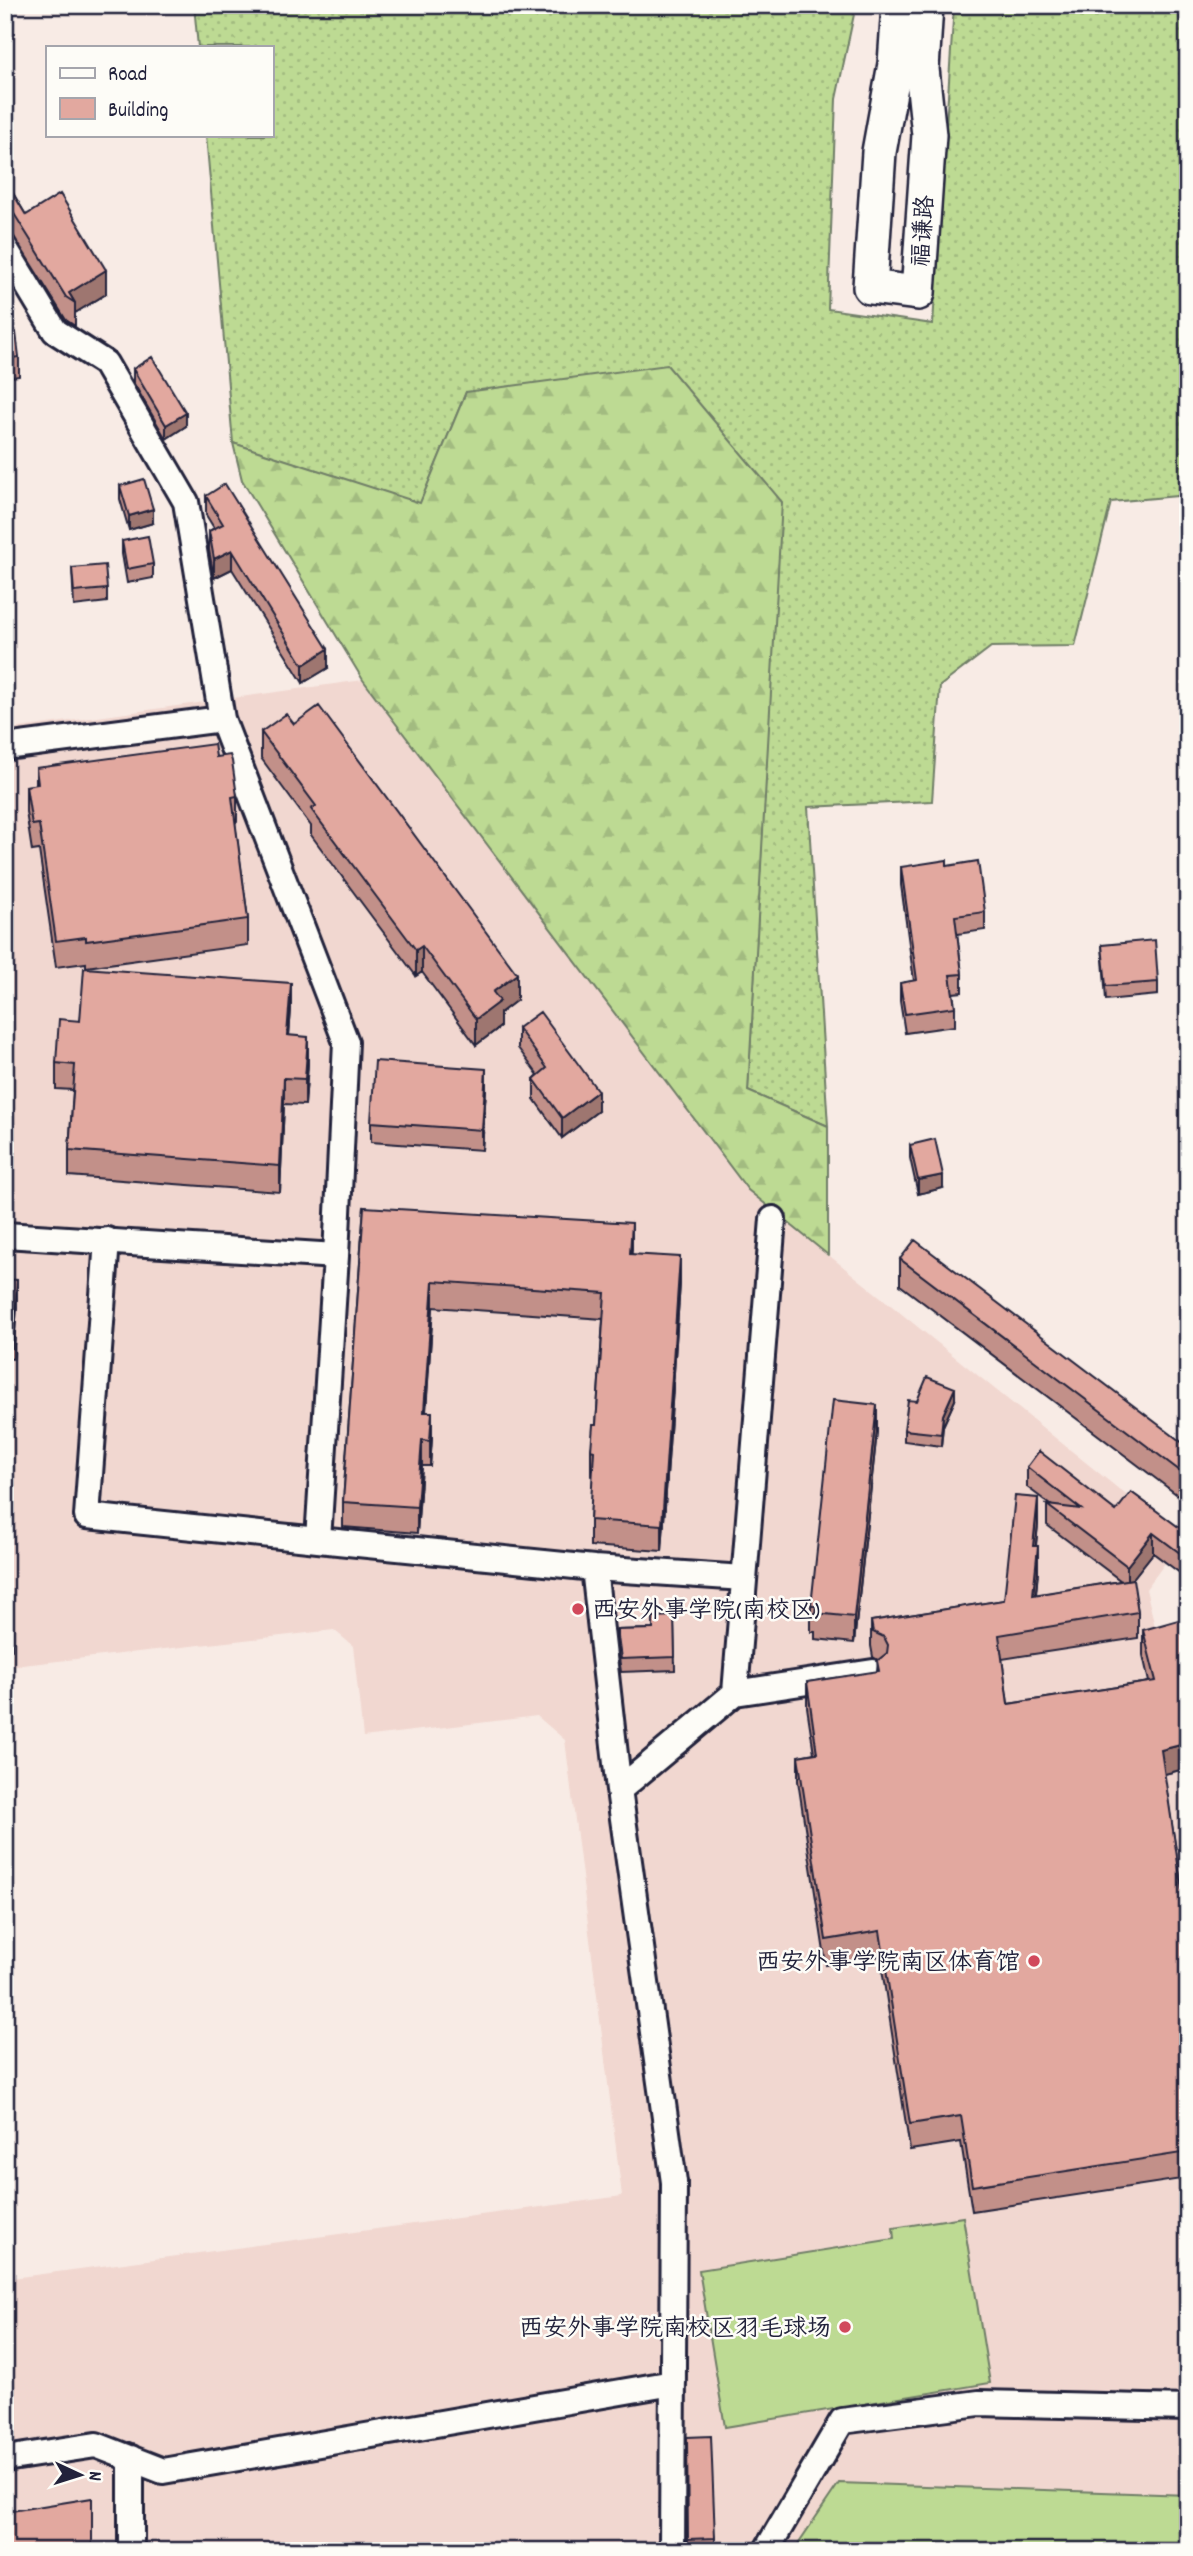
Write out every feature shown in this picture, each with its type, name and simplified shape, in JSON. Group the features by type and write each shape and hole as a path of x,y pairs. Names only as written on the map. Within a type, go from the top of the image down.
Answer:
{"street":[{"name":"福谦路","path":"900,5 895,64 879,152 870,287 918,293 929,135 922,69 926,5"},
{"path":"5,248 55,331 104,363 186,502 222,719 346,1042 318,1540"},
{"path":"5,747 222,719"},
{"path":"735,1693 773,1219"},
{"path":"5,1235 336,1256"},
{"path":"107,1240 87,1516 594,1568 744,1578"},
{"path":"594,1568 619,1790 674,2182 672,2551"},
{"path":"619,1790 735,1693 873,1672"},
{"path":"5,2459 96,2445 163,2471 673,2382"},
{"path":"766,2551 842,2421 979,2403 1188,2408"},
{"path":"131,2458 131,2551"}],"shaded area":[{"name":"西安外事学院(南校区)","path":"363,680 748,1190 1182,1540 1146,1589 1188,1764 1188,2551 5,2551 5,2279 622,2196 565,1740 537,1716 363,1737 353,1646 334,1630 5,1667 5,730"}],"green space":[{"path":"194,5 856,5 836,99 828,309 933,324 954,5 1188,5 1188,495 1111,502 1075,646 991,647 940,686 932,801 808,807 828,1126 748,1091 781,502 466,392 420,504 233,443 206,136 273,136 273,46 198,46"},
{"path":"667,365 782,502 748,1091 828,1126 828,1255 748,1190 363,680 242,480 233,443 420,503 466,392"},
{"name":"西安外事学院南校区羽毛球场","path":"963,2217 990,2383 725,2427 699,2270 894,2239 893,2228"},
{"path":"839,2483 1188,2495 1188,2551 793,2551"}],"building":[{"path":"5,180 26,215 60,194 106,270 69,293 75,303 66,297 13,212 5,210"},
{"path":"16,332 19,357 5,359 5,333"},
{"path":"152,357 186,413 166,425 133,369"},
{"path":"144,479 153,509 129,516 120,486"},
{"path":"225,484 328,649 303,665 232,550 214,559 209,531 223,524 206,496"},
{"path":"148,536 153,564 127,569 122,541"},
{"path":"105,565 107,589 74,592 72,568"},
{"path":"319,706 517,974 493,992 500,1001 476,1019 422,946 416,950 311,809 316,806 261,732 286,714 294,724"},
{"path":"214,744 216,757 230,755 232,761 237,796 232,797 248,919 86,941 86,937 56,941 39,824 32,825 26,786 38,784 36,768"},
{"path":"947,860 947,866 978,861 985,912 955,916 962,974 950,975 955,1007 905,1014 900,983 917,980 901,867"},
{"path":"1155,940 1158,982 1106,986 1102,945"},
{"path":"84,968 291,983 287,1035 308,1037 305,1079 284,1078 280,1166 69,1150 75,1065 56,1063 59,1019 80,1021"},
{"path":"5,986 10,986 5,1057"},
{"path":"540,1012 598,1091 562,1118 534,1079 547,1068 518,1028"},
{"path":"375,1061 486,1069 482,1130 371,1122"},
{"path":"935,1139 943,1175 918,1180 910,1145"},
{"path":"364,1207 632,1223 630,1254 680,1257 662,1525 590,1520 594,1451 591,1450 593,1425 596,1425 605,1293 433,1281 424,1412 432,1412 430,1441 422,1440 417,1507 343,1502"},
{"path":"915,1240 1188,1447 1188,1477 900,1259"},
{"path":"5,1279 17,1280 13,1333 5,1332"},
{"path":"927,1377 955,1388 943,1415 941,1434 904,1430 908,1400 917,1401"},
{"path":"833,1400 877,1405 854,1617 815,1613 816,1606 811,1606"},
{"path":"1039,1451 1116,1511 1131,1492 1188,1534 1188,1559 1153,1533 1127,1566 1047,1505 1081,1509 1027,1467"},
{"name":"西安外事学院南区体育馆","path":"1015,1496 1038,1498 1033,1546 1038,1546 1033,1595 1133,1579 1138,1612 999,1635 1008,1704 1156,1681 1143,1630 1182,1619 1188,1640 1188,1743 1161,1750 1182,1890 1188,1889 1188,2152 972,2186 961,2116 910,2124 880,1931 826,1940 798,1756 817,1753 807,1682 879,1671 877,1661 887,1653 888,1645 884,1637 873,1632 871,1621 1004,1600"},
{"path":"5,1603 8,1603 12,1631 5,1631"},
{"path":"674,1616 675,1657 621,1659 617,1630 653,1629 653,1617"},
{"path":"711,2436 715,2538 688,2539 687,2437"},
{"path":"92,2498 92,2551 5,2551 5,2512"}],"place":[{"name":"西安外事学院(南校区)","path":"578,1609"},
{"name":"西安外事学院南区体育馆","path":"1034,1961"},
{"name":"西安外事学院南校区羽毛球场","path":"845,2327"}]}
